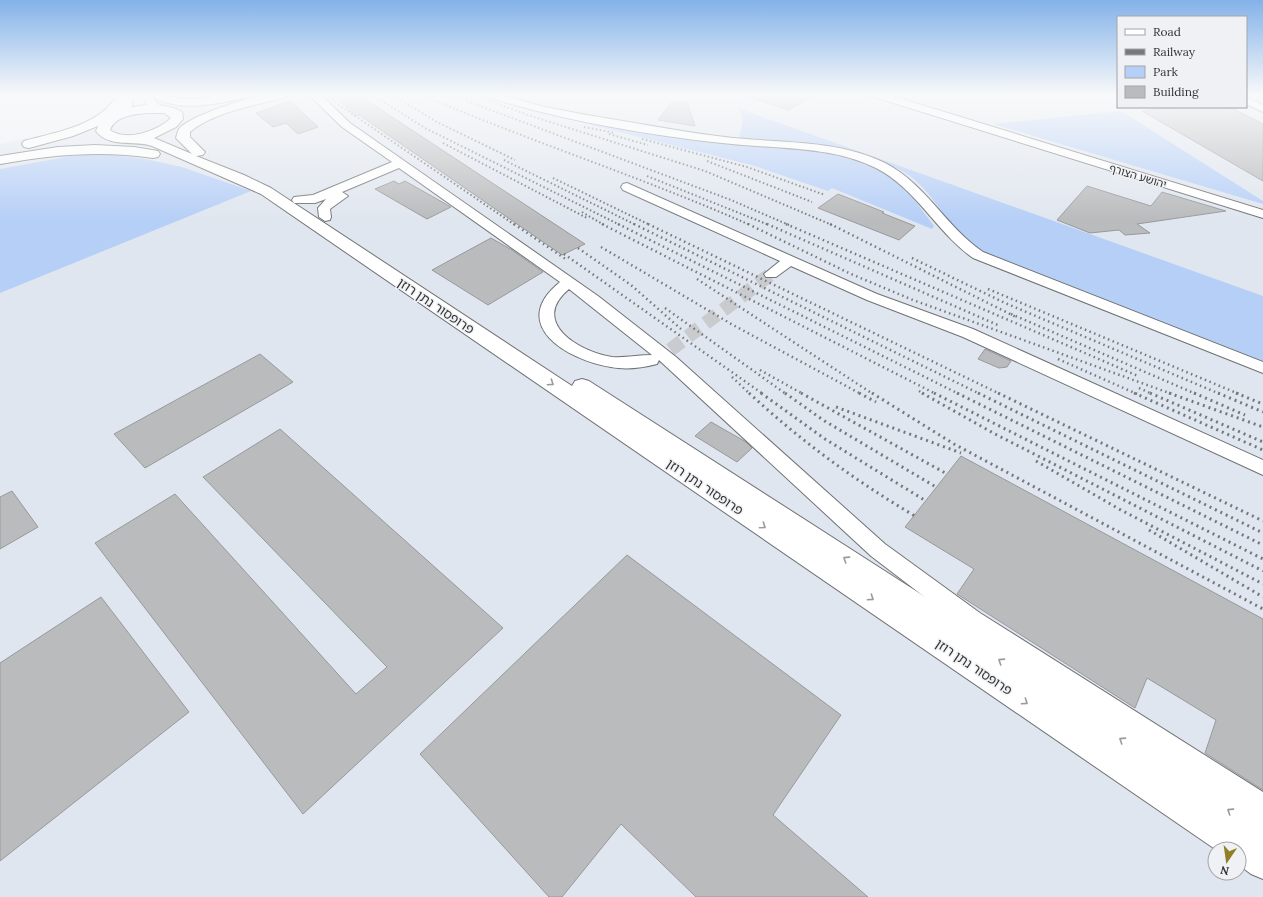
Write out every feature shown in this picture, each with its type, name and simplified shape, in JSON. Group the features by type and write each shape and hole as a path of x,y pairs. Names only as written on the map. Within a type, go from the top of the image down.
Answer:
{"street":[{"path":"0,151 57,136"},
{"path":"22,146 102,136"},
{"path":"0,160 108,136"},
{"name":"פרופסור נתן רוזן","path":"127,136 155,141 185,156 235,175 266,191 1263,862"},
{"name":"פרופסור נתן רוזן","path":"167,136 198,152 264,178 1263,833"},
{"path":"183,136 198,152"},
{"path":"361,136 593,299 670,361 878,550 972,620 1263,807"},
{"path":"697,136 731,141 812,146 866,159 888,169 906,180 924,199 952,236 978,255 1263,368"},
{"name":"יהושע הצורף","path":"1010,136 1263,214"},
{"path":"0,160 72,150 117,149 153,154 235,175"},
{"path":"298,200 315,199 404,166"},
{"path":"325,217 324,208 331,201 404,166"},
{"path":"627,186 883,301 968,333 1263,468"},
{"path":"771,274 791,260"},
{"path":"569,282 551,297 546,310 548,324 559,338 578,351 599,359 626,363 650,360"}],"shaded area":[{"path":"38,136 1263,136 1263,897 0,897 0,144"}],"green space":[{"path":"635,136 672,136 719,143 817,151 859,161 892,176 908,191 934,226 932,229 832,188 828,191 755,166"},
{"path":"739,136 816,136 1263,296 1263,362 992,257 970,244 955,231 936,203 914,179 900,170 879,160 862,154 813,144 745,140 739,138"},
{"path":"1033,136 1160,136 1263,201 1263,204"},
{"path":"105,154 145,159 182,167 251,191 0,293 0,169 76,155"}],"building":[{"path":"389,136 421,136 585,244 562,255"},
{"path":"1185,136 1263,136 1263,181"},
{"path":"394,181 399,184 405,181 451,207 427,219 375,189"},
{"path":"1087,186 1151,206 1162,192 1226,211 1137,224 1150,233 1125,235 1119,230 1090,233 1057,220"},
{"path":"838,194 915,226 899,240 818,208"},
{"path":"491,238 512,250 543,272 488,305 432,270"},
{"path":"985,349 1011,361 1007,367 999,368 978,359"},
{"path":"260,354 293,382 145,468 114,434"},
{"path":"711,422 746,442 752,448 737,462 695,436"},
{"path":"280,429 503,628 303,814 95,543 175,494 356,694 387,667 203,477"},
{"path":"961,456 1263,619 1263,790 1205,753 1216,720 1147,678 1135,708 957,594 974,569 905,527"},
{"path":"12,491 38,527 0,549 0,497"},
{"path":"627,555 841,715 773,815 868,897 696,897 621,824 562,897 549,897 420,754"},
{"path":"101,597 189,712 0,861 0,663"}],"tunnel":[{"path":"651,360 666,353 771,274"}],"railway":[{"path":"384,136 515,225"},
{"path":"441,136 620,225"},
{"path":"465,136 515,160"},
{"path":"523,136 668,191 750,225"},
{"path":"560,136 731,200 789,225"},
{"path":"594,136 705,171 832,225"},
{"path":"616,136 648,145"},
{"path":"642,139 747,167 825,195"},
{"path":"443,143 587,218"},
{"path":"504,160 636,225"},
{"path":"707,161 812,202"},
{"path":"647,176 769,225"},
{"path":"553,178 650,225"},
{"path":"582,212 604,225"},
{"path":"514,224 567,260"},
{"path":"602,224 936,394"},
{"path":"618,224 959,394"},
{"path":"634,224 980,394"},
{"path":"648,224 1000,394"},
{"path":"748,224 851,274 913,300 1172,394"},
{"path":"767,224 1000,326"},
{"path":"786,224 1138,376"},
{"path":"832,225 1016,317"},
{"path":"601,247 733,325 861,394"},
{"path":"578,248 631,285 681,329"},
{"path":"564,254 763,394"},
{"path":"912,258 1005,303 1220,394"},
{"path":"697,279 873,394"},
{"path":"988,289 1239,394"},
{"path":"665,308 786,394"},
{"path":"1011,314 1196,394"},
{"path":"1058,359 1137,394"},
{"path":"760,370 803,394"},
{"path":"732,377 750,394"},
{"path":"1139,388 1152,394"},
{"path":"919,391 924,394"},
{"path":"749,393 808,444 849,474 915,516"},
{"path":"761,393 825,439 926,501"},
{"path":"785,393 823,420 936,487"},
{"path":"801,393 947,474"},
{"path":"859,393 876,402"},
{"path":"872,393 954,444 1263,609"},
{"path":"922,393 995,434 1263,571"},
{"path":"934,393 1263,559"},
{"path":"957,393 1263,545"},
{"path":"978,393 1263,533"},
{"path":"998,393 1263,521"},
{"path":"1134,393 1263,450"},
{"path":"1150,393 1263,442"},
{"path":"1169,393 1263,427"},
{"path":"1194,393 1245,415"},
{"path":"1218,393 1263,412"},
{"path":"1236,393 1263,404"},
{"path":"836,407 961,453"},
{"path":"1036,461 1119,509 1263,584"},
{"path":"1149,530 1263,597"}]}
